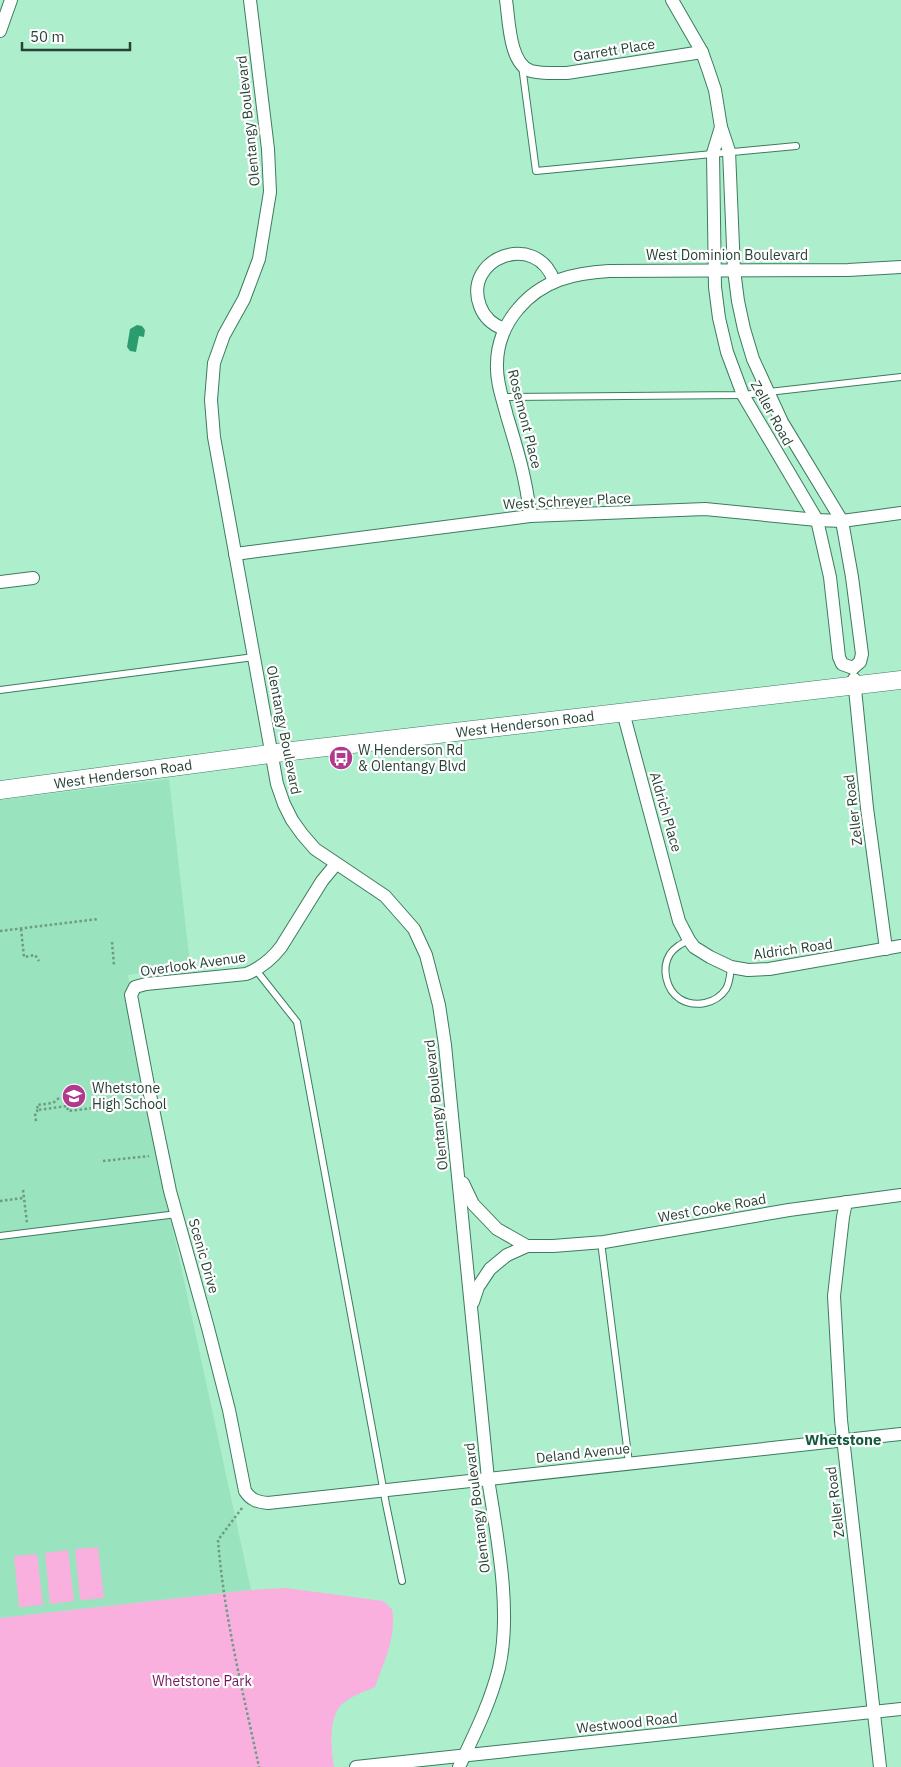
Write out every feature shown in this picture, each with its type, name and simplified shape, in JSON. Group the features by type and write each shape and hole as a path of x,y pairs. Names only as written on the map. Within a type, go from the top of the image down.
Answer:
{"main road":[{"name":"West Henderson Road","path":"0,790 271,754 901,680"}],"street":[{"name":"Olentangy Boulevard","path":"250,0 268,149 270,192 259,259 244,298 224,335 214,363 211,400 214,437 271,754 277,784 284,804 292,820 316,849 385,896 414,930 426,955 439,1005 445,1045 488,1479 501,1578 503,1632 499,1667 488,1704 462,1761"},
{"path":"506,0 513,48 526,68"},
{"name":"Zeller Road","path":"672,0 702,52 715,90 721,127 730,151 734,270 744,329 754,359 782,422 842,521 852,577 862,654 860,662 852,668"},
{"path":"0,31 11,1"},
{"name":"Garrett Place","path":"526,68 547,73 567,73 702,52"},
{"name":"Zeller Road","path":"721,127 714,153 714,270 719,318 727,352 743,395 817,520 830,577 839,657 842,664 852,668"},
{"path":"504,329 492,323 482,310 477,295 480,278 495,259 518,253 526,254 541,261 547,267 554,281"},
{"name":"West Dominion Boulevard","path":"522,303 543,286 585,272 848,270 901,267"},
{"name":"Rosemont Place","path":"522,303 504,329 497,364 502,397 528,491 530,516"},
{"name":"West Schreyer Place","path":"235,554 530,516 705,509 842,521 901,513"},
{"path":"0,582 33,578"},
{"name":"Zeller Road","path":"852,668 886,949"},
{"name":"Aldrich Place","path":"622,712 679,921"},
{"name":"Overlook Avenue","path":"131,1002 130,995 135,987 146,984 246,974 256,970 274,956 281,947 322,881 336,864"},
{"name":"Aldrich Road","path":"679,921 688,940 694,947 731,967 748,970 769,969 901,946"},
{"name":"Scenic Drive","path":"131,1002 176,1214 224,1392 245,1491 249,1497"},
{"name":"West Cooke Road","path":"458,1174 473,1204 497,1229 527,1246"},
{"name":"West Cooke Road","path":"471,1308 478,1287 490,1269 507,1255 527,1246 601,1242 789,1210 901,1195"},
{"name":"Zeller Road","path":"846,1202 834,1296 843,1440 880,1767"},
{"name":"Deland Avenue","path":"249,1497 258,1502 268,1503 901,1434"},
{"name":"Westwood Road","path":"356,1767 462,1761 901,1709"}],"lane":[{"path":"526,68 536,171 796,146"},
{"path":"502,397 743,395 901,377"},
{"path":"0,690 254,657"},
{"path":"688,940 673,950 669,955 666,967 666,980 671,991 680,999 692,1004 704,1004 716,999 725,990 730,979 731,967"},
{"path":"256,970 297,1022 402,1582"},
{"path":"0,1236 176,1214"},
{"path":"601,1242 629,1464"}],"path":[{"path":"0,931 98,919"},
{"path":"21,929 24,957 35,955 39,961"},
{"path":"112,942 114,965"},
{"path":"36,1121 37,1105 53,1103 59,1098"},
{"path":"38,1110 67,1106 68,1112 137,1103"},
{"path":"31,1116 36,1115"},
{"path":"103,1161 149,1156"},
{"path":"23,1190 28,1232"},
{"path":"0,1201 24,1198"},
{"path":"249,1497 218,1540 221,1584 259,1767"}],"shaded area":[{"path":"137,325 142,326 145,330 144,337 139,336 136,352 130,351 127,347 130,329"},
{"name":"Whetstone High School","path":"169,779 190,964 128,975 170,1216 251,1590 0,1618 0,800"}],"green space":[{"path":"98,1547 104,1598 80,1600 75,1549"},
{"path":"68,1550 74,1601 50,1604 45,1553"},
{"path":"37,1554 43,1605 19,1607 14,1556"},
{"name":"Whetstone Park","path":"286,1588 383,1601 392,1609 393,1629 391,1639 375,1687 345,1702 335,1715 332,1737 334,1767 0,1767 0,1618 251,1590"}],"place":[{"name":"W Henderson Rd & Olentangy Blvd","path":"341,758"},
{"name":"Whetstone High School","path":"74,1096"}],"district":[{"name":"Whetstone","path":"843,1439"}]}
